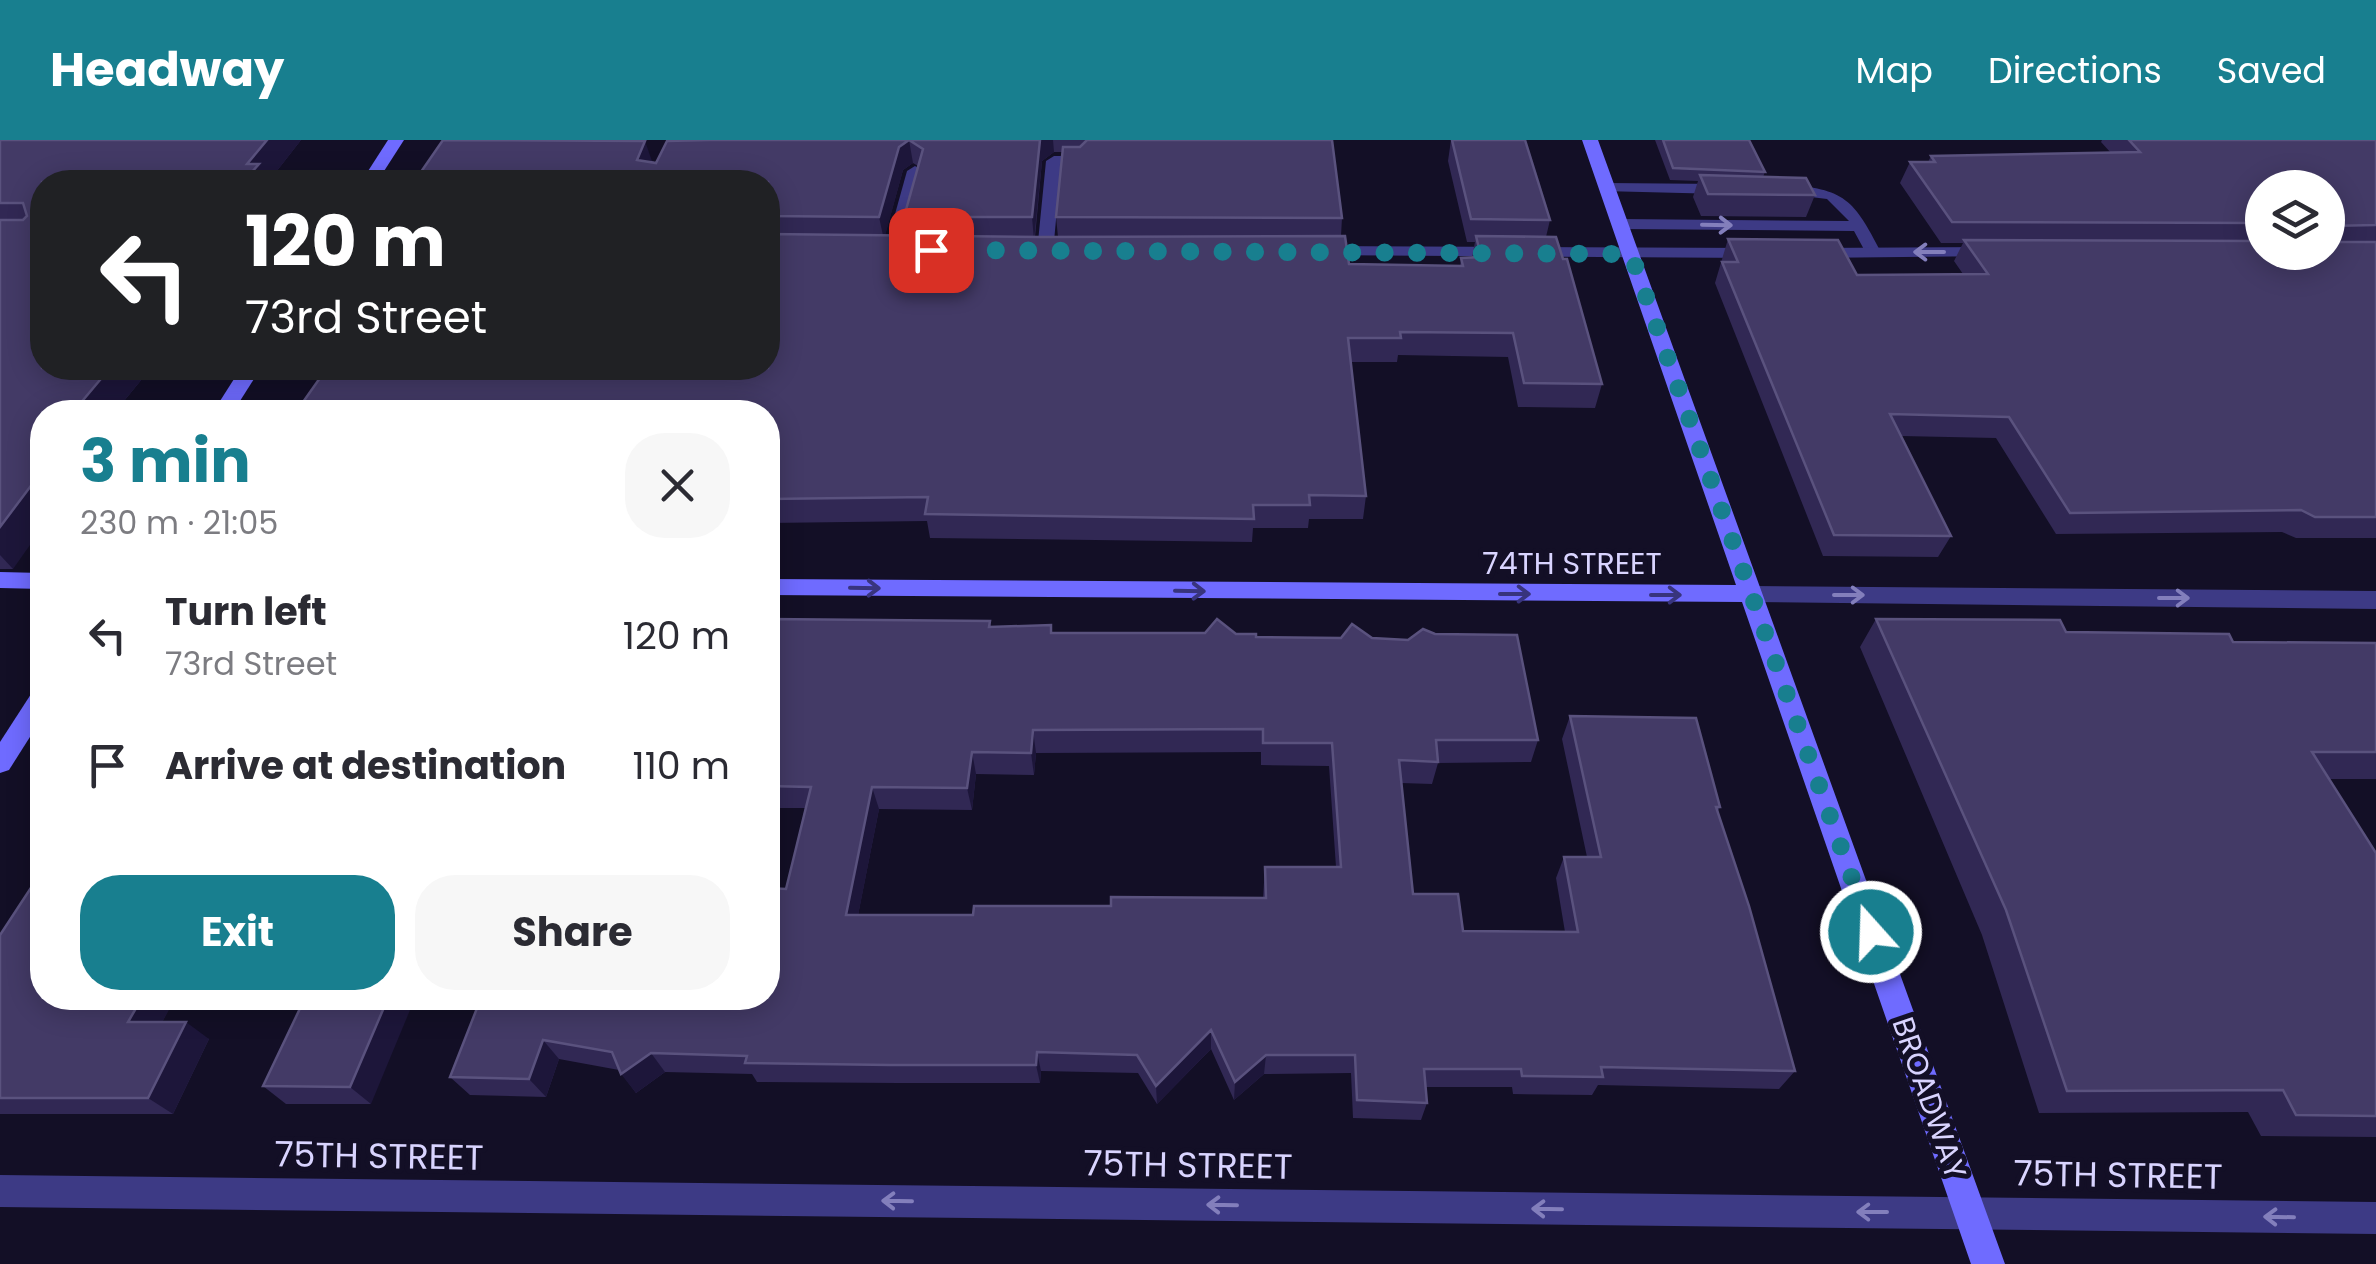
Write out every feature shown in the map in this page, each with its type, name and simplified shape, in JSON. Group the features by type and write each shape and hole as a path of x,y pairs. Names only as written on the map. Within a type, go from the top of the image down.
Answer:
{"street":[{"path":"377,170 396,140"},
{"name":"BROADWAY","path":"1590,140 1988,1264"},
{"path":"1292,252 2006,252"},
{"path":"0,580 30,581"},
{"name":"74TH STREET","path":"780,588 2376,600"},
{"path":"0,763 30,717"},
{"name":"75TH STREET","path":"0,1191 2376,1218"}],"lane":[{"path":"1045,252 1054,161 1080,161"},
{"path":"893,250 915,171"},
{"path":"1607,188 1749,190"},
{"path":"1768,190 1830,192 1848,206 1873,252"},
{"path":"1620,224 1859,226"}],"building":[{"path":"0,140 267,140 247,164 259,164 254,170 30,170 30,380 100,380 83,400 30,400 30,487 0,527 0,220 23,220 27,216 23,203 0,203"},
{"path":"443,140 645,141 637,160 656,163 667,141 909,140 899,147 879,217 780,216 780,170 422,170"},
{"path":"909,140 1040,140 1032,217 904,217 923,149"},
{"path":"1087,140 1332,140 1342,218 1056,217 1063,147 1080,147"},
{"path":"1452,140 1525,140 1550,220 1471,219"},
{"path":"1663,140 1749,140 1765,172 1673,168"},
{"path":"2129,140 2376,140 2376,225 2345,226 2345,170 2245,170 2245,223 1952,222 1910,162 1935,162 1931,156 2140,152"},
{"path":"1700,175 1806,178 1815,195 1708,194"},
{"path":"780,234 1345,236 1349,264 1463,266 1461,258 1481,257 1476,236 1556,237 1563,259 1567,259 1602,384 1524,383 1513,333 1400,332 1401,338 1348,338 1366,496 1309,495 1310,505 1253,505 1254,519 925,514 928,497 780,499 780,400 304,400 319,380 780,380"},
{"path":"1728,239 1838,240 1857,275 1988,274 1964,240 2245,241 2245,270 2345,270 2345,242 2376,242 2376,517 2315,517 2301,510 2070,513 2009,417 1890,414 1951,536 1834,535 1722,262 1738,262"},
{"path":"780,619 990,621 989,627 1051,625 1051,633 1205,633 1217,619 1236,634 1256,637 1341,638 1352,624 1372,638 1408,640 1423,629 1435,634 1517,635 1538,740 1436,740 1438,762 1399,760 1413,894 1458,894 1463,931 1578,932 1564,857 1601,857 1570,716 1696,718 1720,807 1716,807 1749,906 1795,1071 1601,1067 1603,1077 1522,1076 1521,1069 1424,1069 1427,1103 1357,1100 1355,1055 1266,1055 1235,1082 1211,1030 1156,1086 1137,1055 1037,1052 1036,1065 890,1065 745,1063 747,1056 651,1053 621,1074 612,1052 543,1040 529,1079 450,1077 476,1010 780,1010 780,889 786,889 811,787 780,786","holes":["1263,729 1263,743 1332,743 1341,867 1265,867 1266,898 1111,897 1111,906 974,906 973,915 846,915 872,787 967,788 972,752 1031,753 1033,730"]},
{"path":"1876,619 2060,620 2066,632 2229,634 2233,642 2376,643 2376,752 2312,752 2376,853 2376,1116 2296,1115 2283,1090 2067,1091 2006,910"},
{"path":"30,889 30,1010 135,1010 128,1022 186,1022 148,1098 0,1098 0,935"},
{"path":"299,1010 383,1010 350,1087 263,1086"}],"route":[{"path":"931,250 1631,254 1871,932"}]}
